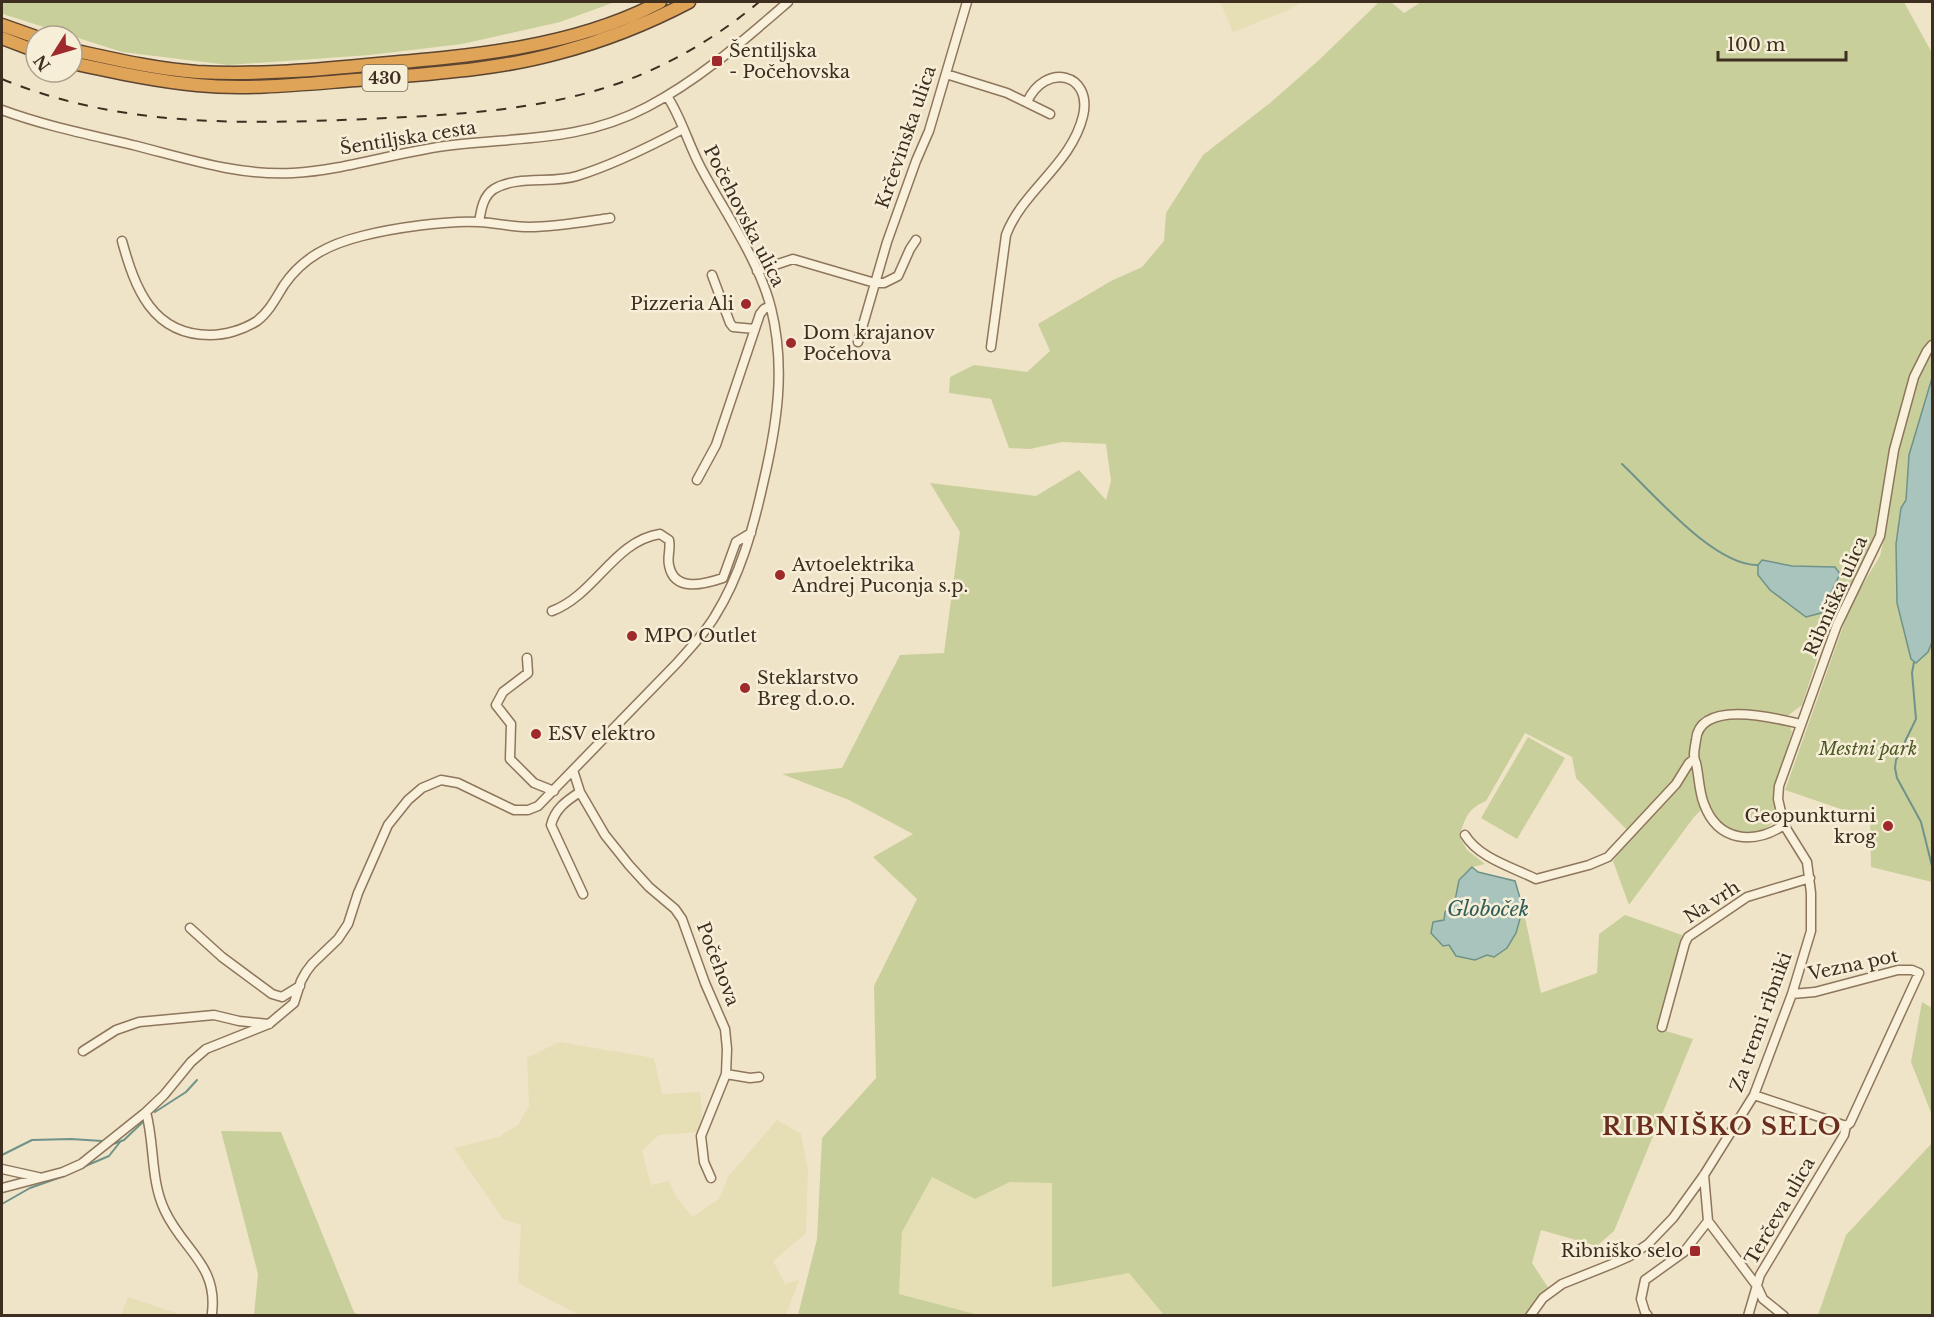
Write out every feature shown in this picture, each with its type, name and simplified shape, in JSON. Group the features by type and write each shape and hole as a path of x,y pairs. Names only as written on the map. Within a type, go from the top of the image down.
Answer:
{"highway":[{"name":"430","path":"84,53 150,67 196,72 252,73 328,69 418,61 518,47 567,37 607,24 660,2"},
{"name":"430","path":"84,66 147,79 199,85 253,87 492,67 557,54 607,38 689,2"},
{"path":"2,26 24,34"},
{"path":"2,38 24,46"}],"street":[{"name":"Šentiljska cesta","path":"2,110 69,130 218,167 262,173 292,173 335,167 426,149 550,138 575,133 626,116 667,96 717,61 788,2"},
{"name":"Krčevinska ulica","path":"858,342 891,231 929,131 966,2"},
{"path":"946,74 987,86 1050,114"},
{"path":"991,347 1006,235 1011,220 1062,161 1083,115 1083,96 1076,84 1064,77 1051,77 1041,82 1032,91 1027,102"},
{"name":"Počehovska ulica","path":"2,1188 63,1172 81,1164 146,1112 164,1095 191,1062 206,1050 270,1024 294,1003 312,964 338,939 348,924 358,893 388,825 408,800 423,788 441,780 458,783 514,810 528,810 538,806 575,775 699,639 715,617 751,533 775,433 779,390 776,333 770,306 757,271 700,166 682,129 675,107 667,96"},
{"path":"479,222 485,198 494,189 526,182 575,177 632,154 682,129"},
{"path":"122,241 134,280 154,312 163,321 184,332 222,335 259,320 301,265 326,247 364,235 457,222 531,227 610,218"},
{"path":"757,271 793,259 875,283 884,283 898,276 916,240"},
{"path":"712,275 733,327 754,329"},
{"path":"698,480 716,445 760,314 770,306"},
{"name":"Ribniška ulica","path":"1784,825 1778,799 1779,786 1840,618 1880,536 1897,440 1914,377 1932,345"},
{"name":"Počehovska ulica","path":"552,611 580,595 629,547 651,535 660,534 669,540 668,564 671,572 682,582 695,586 723,578 736,542 751,533"},
{"path":"527,658 528,673 503,692 496,705 511,724 510,759 534,783 554,791"},
{"path":"1784,825 1758,837 1746,838 1732,835 1709,815 1703,802 1694,759 1696,735 1701,726 1717,716 1765,717 1801,724"},
{"path":"1465,835 1470,844 1479,850 1536,879 1589,865 1608,856 1616,849 1676,784 1694,759"},
{"name":"Počehova","path":"575,775 580,790 605,835 649,887 675,909 682,919 705,983 725,1029 726,1074 701,1136 704,1162 711,1179"},
{"path":"580,790 560,807 553,816 551,825 583,894"},
{"name":"Za tremi ribniki","path":"1530,1316 1543,1298 1562,1284 1621,1260 1648,1244 1674,1218 1754,1095 1792,994 1811,931 1810,878 1807,862 1784,825"},
{"name":"Na vrh","path":"1662,1028 1688,937 1747,897 1810,878"},
{"path":"190,928 222,957 272,994 282,996 300,986"},
{"name":"Vezna pot","path":"1792,994 1815,992 1898,969 1919,973"},
{"name":"Terčeva ulica","path":"1748,1316 1760,1275 1844,1135 1846,1126 1850,1123 1872,1079 1919,973"},
{"path":"83,1051 124,1026 139,1022 214,1015 239,1021 270,1024"},
{"path":"726,1074 750,1078 759,1077"},
{"path":"1754,1095 1846,1126"},
{"path":"146,1112 151,1134 154,1175 161,1200 179,1235 204,1265 213,1294 212,1313"},
{"path":"2,1168 42,1177"},
{"path":"1704,1175 1708,1221 1757,1286 1763,1299 1784,1316"},
{"path":"1648,1316 1641,1299 1645,1280 1684,1252 1708,1221"},
{"path":"1753,1302 1763,1299"}],"shaded area":[{"path":"1220,2 1302,2 1286,11 1233,32"},
{"path":"559,1042 654,1058 662,1094 700,1092 702,1111 699,1132 659,1135 642,1151 651,1185 669,1181 676,1197 692,1217 719,1199 728,1177 777,1120 801,1134 808,1171 806,1233 773,1261 785,1284 799,1280 786,1315 579,1315 518,1283 521,1225 503,1219 454,1148 499,1137 518,1125 529,1106 527,1058"},
{"path":"932,1177 975,1199 1010,1182 1053,1183 1052,1286 1130,1273 1164,1315 979,1315 899,1294 902,1232"},
{"path":"128,1297 182,1315 121,1315"}],"green space":[{"path":"2,2 615,2 560,22 462,44 370,55 228,65 122,52 84,40 84,24 34,24 3,14"},
{"path":"1379,2 1391,2 1404,13 1421,2 1904,2 1932,53 1932,338 1924,347 1909,376 1887,459 1878,536 1824,637 1802,705 1786,717 1792,732 1773,795 1777,820 1756,832 1738,833 1722,823 1706,805 1694,817 1629,905 1613,861 1632,835 1576,778 1572,757 1525,733 1486,801 1475,807 1468,815 1459,836 1467,850 1485,864 1472,867 1459,880 1449,945 1475,960 1487,955 1516,933 1523,908 1541,993 1597,973 1599,934 1625,915 1682,935 1659,1029 1693,1039 1614,1231 1597,1246 1541,1230 1532,1263 1549,1289 1528,1309 1534,1315 1164,1315 1129,1273 1052,1287 1052,1183 1010,1182 975,1199 932,1177 902,1232 899,1294 979,1315 798,1315 817,1239 822,1138 876,1078 874,986 917,899 873,857 913,834 849,800 782,774 842,768 900,655 944,653 960,532 930,483 1036,496 1079,470 1106,500 1111,481 1106,444 1062,442 1030,449 1009,448 991,399 949,393 950,377 974,365 1027,372 1050,351 1038,324 1111,281 1142,267 1164,241 1166,213 1203,155 1270,103","holes":["1762,560 1792,566 1835,567 1840,574 1821,613"]},
{"name":"Mestni park","path":"1932,353 1932,882 1871,867 1870,819 1785,790 1851,604 1880,556 1888,521 1893,469 1921,372"},
{"path":"1528,737 1565,758 1517,839 1481,818"},
{"path":"1922,1002 1932,1008 1932,1115 1911,1062"},
{"path":"221,1131 281,1132 354,1312 359,1315 254,1315 258,1274"},
{"path":"1932,1143 1932,1315 1818,1315 1846,1235"}],"water":[{"path":"1932,378 1932,642 1928,652 1916,663 1911,659 1897,603 1896,544 1901,508 1906,500 1909,455"},
{"path":"1762,560 1792,566 1835,567 1840,574 1821,613 1806,617 1770,590 1758,575 1758,565"},
{"name":"Globoček","path":"1472,867 1478,872 1515,881 1523,908 1516,933 1507,948 1494,957 1487,955 1475,960 1456,956 1449,945 1443,946 1431,933 1433,922 1444,920 1445,912 1454,906 1459,880"}],"waterway":[{"path":"1622,464 1685,526 1704,541 1723,554 1741,562 1758,565"},
{"path":"1914,662 1912,673 1916,719 1896,760 1895,768 1897,778 1921,822 1932,866"},
{"path":"155,1112 186,1092 197,1080"},
{"path":"113,1144 124,1140 146,1119"},
{"path":"2,1155 32,1140 102,1141"},
{"path":"83,1167 109,1156 120,1142"},
{"path":"2,1204 30,1188 64,1176"}],"railway":[{"path":"2,79 47,95 92,107 137,115 182,119 321,121 486,111 572,97 643,74 704,42 759,2"}],"place":[{"name":"Šentiljska - Počehovska","path":"717,61"},
{"name":"Pizzeria Ali","path":"746,304"},
{"name":"Dom krajanov Počehova","path":"791,343"},
{"name":"Avtoelektrika Andrej Puconja s.p.","path":"780,575"},
{"name":"MPO Outlet","path":"632,636"},
{"name":"Steklarstvo Breg d.o.o.","path":"745,688"},
{"name":"ESV elektro","path":"536,734"},
{"name":"Geopunkturni krog","path":"1888,826"},
{"name":"Ribniško selo","path":"1695,1251"}],"district":[{"name":"RIBNIŠKO SELO","path":"1722,1127"}]}
